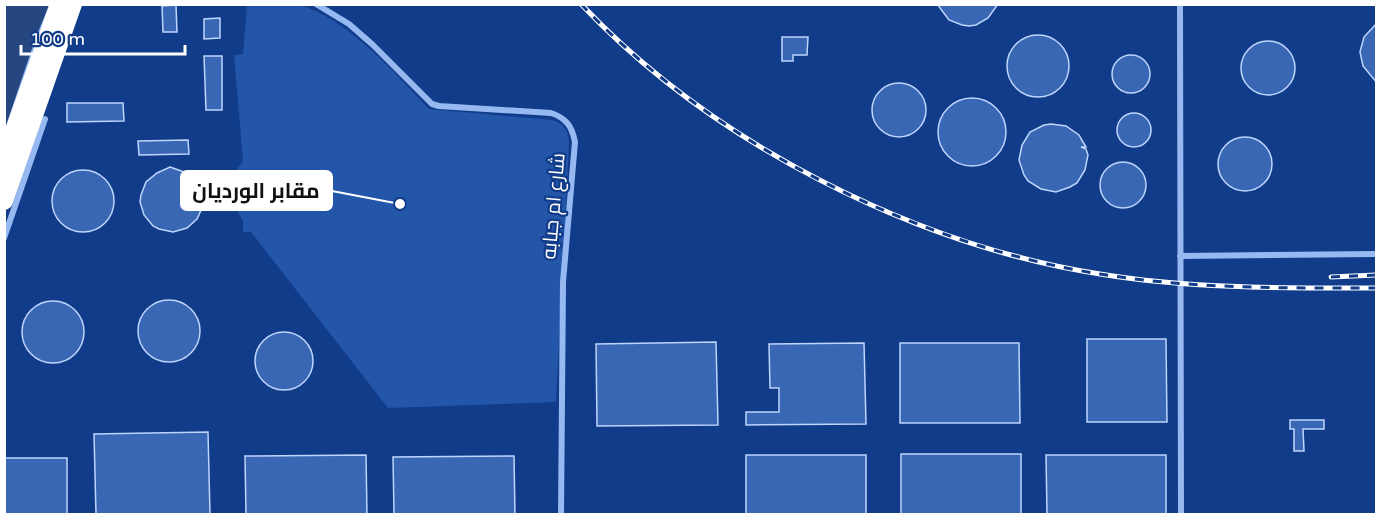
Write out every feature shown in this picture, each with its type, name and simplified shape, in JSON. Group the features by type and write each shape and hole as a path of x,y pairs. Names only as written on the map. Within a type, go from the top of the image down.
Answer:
{"highway":[{"path":"4,159 59,4"},
{"path":"4,201 73,4"}],"street":[{"name":"شارع ام جبابه","path":"316,4 357,31 432,104 551,112 568,123 573,132 575,141 563,282 561,514"},
{"path":"1180,4 1181,514"},
{"path":"4,238 45,119"},
{"path":"1180,256 1377,254"}],"shaded area":[{"path":"293,4 317,11 369,48 429,109 552,120 565,128 569,142 556,402 388,408 251,232 243,232 243,221 224,187 243,161 234,55 243,54 247,5"},
{"path":"5,5 50,5 5,131"}],"building":[{"path":"937,4 998,4 988,18 969,26 949,20"},
{"path":"176,5 177,32 163,32 162,6"},
{"path":"220,18 220,38 204,39 204,19"},
{"path":"1377,23 1377,83 1363,66 1360,52 1364,37"},
{"path":"1032,35 1044,35 1060,44 1067,54 1069,66 1067,78 1060,88 1044,97 1032,97 1021,92 1012,83 1007,72 1007,60 1012,49 1021,40"},
{"path":"782,37 808,37 807,55 793,55 793,61 782,61"},
{"path":"1268,41 1278,43 1287,49 1293,58 1295,68 1293,78 1287,87 1278,93 1268,95 1258,93 1249,87 1243,78 1241,68 1243,58 1249,49 1258,43"},
{"path":"1131,55 1144,61 1150,74 1144,87 1131,93 1118,87 1112,74 1118,61"},
{"path":"204,56 222,56 222,110 206,110"},
{"path":"899,83 909,85 918,91 924,100 926,110 924,120 918,129 909,135 899,137 889,135 880,129 874,120 872,110 874,100 880,91 889,85"},
{"path":"972,98 985,101 996,108 1003,119 1006,132 1003,145 996,156 985,163 972,166 959,163 948,156 941,145 938,132 941,119 948,108 959,101"},
{"path":"67,103 123,103 124,121 67,122"},
{"path":"1134,113 1146,118 1151,130 1146,142 1134,147 1122,142 1117,130 1122,118"},
{"path":"1051,124 1066,126 1079,135 1086,147 1081,147 1086,149 1088,155 1085,170 1077,183 1056,192 1041,189 1028,181 1019,160 1022,145 1030,132"},
{"path":"1245,137 1255,139 1264,145 1270,154 1272,164 1270,174 1264,183 1255,189 1245,191 1235,189 1226,183 1220,174 1218,164 1220,154 1226,145 1235,139"},
{"path":"188,140 189,154 139,155 138,141"},
{"path":"1123,162 1139,169 1146,185 1139,201 1123,208 1107,201 1100,185 1107,169"},
{"path":"170,167 196,180 203,199 203,206 197,219 187,228 173,232 153,226 144,215 140,202 146,182 157,173"},
{"path":"77,170 89,170 105,179 112,189 114,201 112,213 105,223 89,232 77,232 66,227 57,218 52,207 52,195 57,184 66,175"},
{"path":"163,300 175,300 191,309 198,319 200,331 198,343 191,353 175,362 163,362 152,357 143,348 138,337 138,325 143,314 152,305"},
{"path":"47,301 59,301 75,310 82,320 84,332 82,344 75,354 59,363 47,363 36,358 27,349 22,338 22,326 27,315 36,306"},
{"path":"284,332 295,334 308,345 313,361 311,372 300,385 284,390 273,388 260,377 255,361 257,350 268,337"},
{"path":"1087,339 1166,339 1167,422 1087,422"},
{"path":"716,342 718,425 597,426 596,344"},
{"path":"864,343 866,424 746,425 746,412 779,412 779,388 770,388 769,344"},
{"path":"900,343 1019,343 1020,423 900,423"},
{"path":"1290,420 1324,420 1324,429 1303,429 1304,451 1294,451 1294,429 1290,429"},
{"path":"208,432 210,514 96,514 94,434"},
{"path":"901,454 1021,454 1021,514 901,514"},
{"path":"366,455 367,514 246,514 245,456"},
{"path":"746,455 866,455 866,514 746,514"},
{"path":"1046,455 1166,455 1166,514 1047,514"},
{"path":"514,456 515,514 394,514 393,457"},
{"path":"4,458 67,458 67,514 4,514"}],"railway":[{"path":"581,4 633,54 691,100 753,142 819,180 888,212 959,239 1030,260 1134,279 1238,287 1376,288"},
{"path":"1331,277 1376,275"}],"place":[{"name":"مقابر الورديان","path":"400,204"}]}
